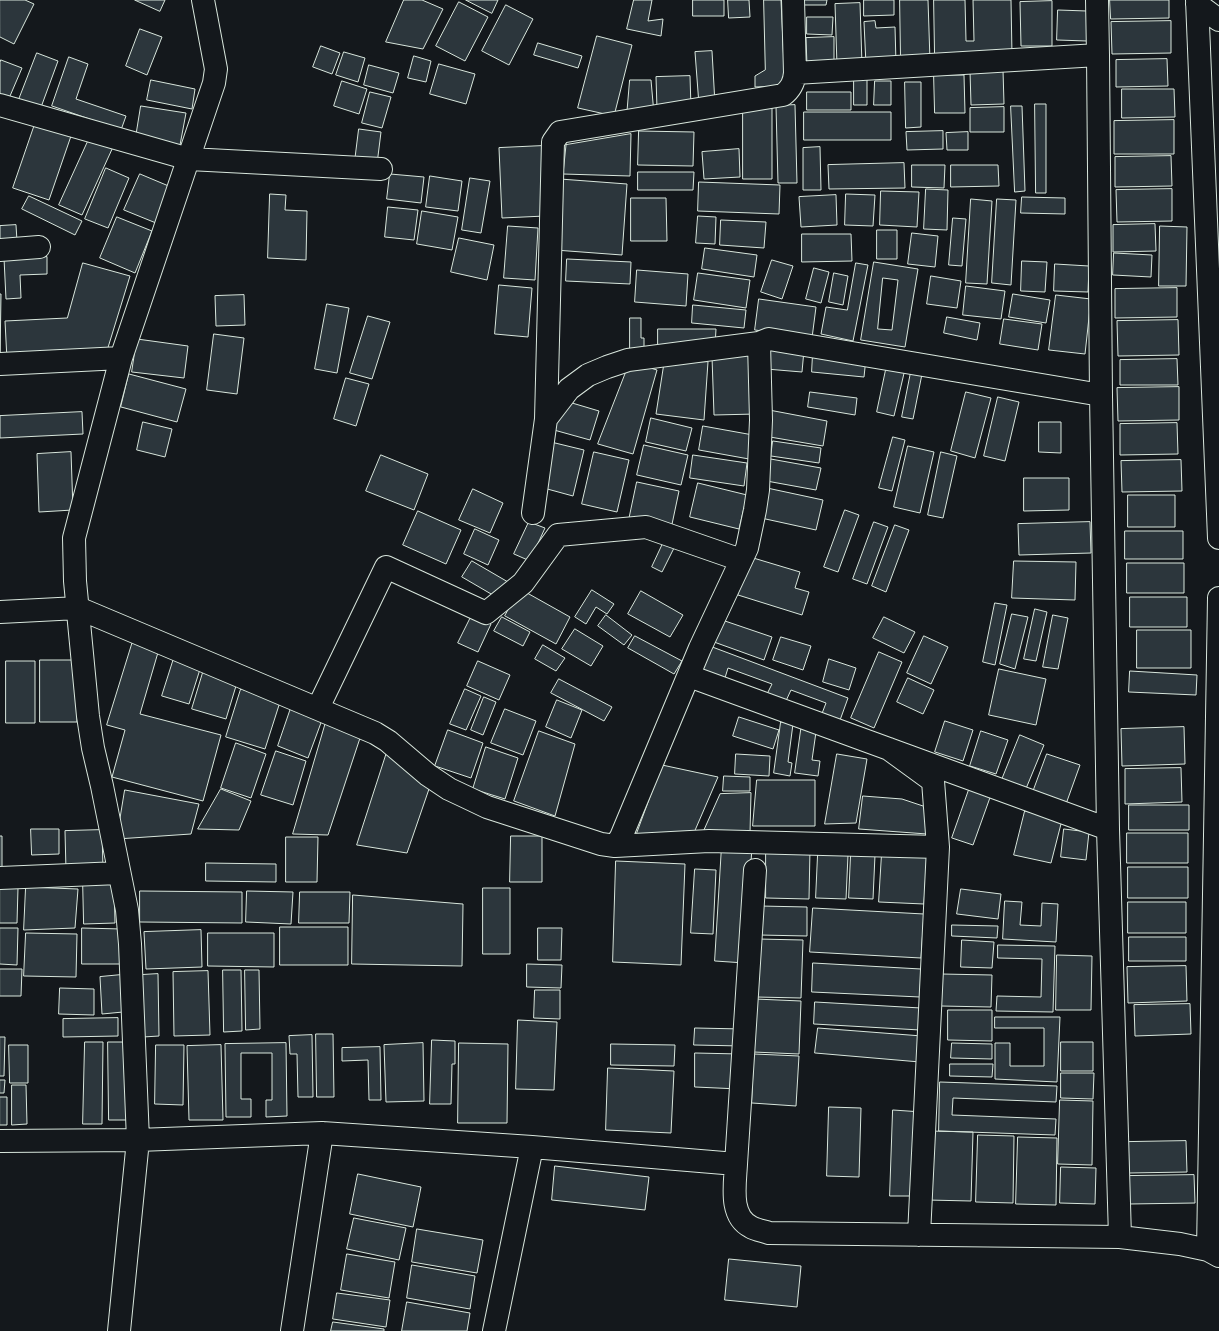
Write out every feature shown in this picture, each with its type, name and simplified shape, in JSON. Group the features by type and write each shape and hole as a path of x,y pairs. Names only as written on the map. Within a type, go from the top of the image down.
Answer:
{"street":[{"path":"119,1331 138,1140 130,944 126,910 102,786 93,748 88,716 75,581 74,538 121,358 214,83 216,69 202,0"},
{"path":"533,513 546,419 553,142 560,132 783,95 790,90 794,82 795,73 793,0"},
{"path":"1097,0 1101,395 1108,829 1120,1237"},
{"path":"1197,2 1219,20"},
{"path":"1197,2 1219,538"},
{"path":"795,73 1098,55"},
{"path":"0,106 189,159 381,169"},
{"path":"0,250 40,247"},
{"path":"546,419 569,389 588,375 607,367 628,360 759,343 769,339 1101,395"},
{"path":"615,846 621,837 700,648 747,548 756,510 758,490 760,420 759,343"},
{"path":"0,364 121,358"},
{"path":"318,708 386,567 486,613 523,583 558,535 646,526 741,560"},
{"path":"755,870 736,1164 735,1208 740,1218 750,1227 769,1233 1120,1237 1180,1244 1213,1253 1219,598"},
{"path":"0,612 78,608 375,733 388,741 438,782 449,789 487,807 601,844 615,846 709,841 938,847"},
{"path":"689,676 1108,829"},
{"path":"889,749 933,781 938,847 919,1235"},
{"path":"0,878 119,873"},
{"path":"0,1141 138,1140 322,1133 532,1147 736,1164"},
{"path":"292,1331 322,1133"},
{"path":"494,1331 532,1147"}],"building":[{"path":"0,0 25,0 34,4 14,44 0,37"},
{"path":"135,0 165,0 160,11"},
{"path":"404,0 422,0 443,9 423,49 386,42"},
{"path":"466,0 498,0 492,13"},
{"path":"634,0 652,0 648,21 663,19 661,36 627,29"},
{"path":"693,0 724,0 724,16 693,16"},
{"path":"728,0 749,0 750,17 729,18"},
{"path":"764,0 781,0 785,86 755,87 755,76 765,70"},
{"path":"794,0 827,0 826,5 794,5"},
{"path":"864,0 894,0 894,15 864,16"},
{"path":"900,0 928,0 930,61 901,62"},
{"path":"934,0 965,0 966,41 974,41 973,0 1011,0 1012,56 935,57"},
{"path":"1110,0 1169,0 1169,18 1111,19"},
{"path":"1052,1 1052,46 1021,46 1020,2"},
{"path":"459,2 488,17 465,61 436,46"},
{"path":"860,3 862,65 837,66 835,4"},
{"path":"506,5 533,19 509,65 482,51"},
{"path":"1058,10 1087,11 1087,41 1057,40"},
{"path":"807,17 833,17 832,35 807,34"},
{"path":"875,21 876,28 895,27 896,63 866,65 864,22"},
{"path":"1171,21 1171,53 1112,54 1111,22"},
{"path":"140,29 162,37 147,75 126,66"},
{"path":"597,36 632,45 614,116 578,108"},
{"path":"834,37 834,65 807,66 806,38"},
{"path":"538,43 582,56 578,68 534,55"},
{"path":"321,46 340,53 332,74 313,67"},
{"path":"712,51 715,104 699,105 695,52"},
{"path":"344,52 365,58 358,82 336,75"},
{"path":"37,53 58,61 40,110 18,102"},
{"path":"414,56 431,61 426,82 408,78"},
{"path":"69,57 88,64 76,99 126,116 121,130 52,106"},
{"path":"1167,59 1168,86 1116,87 1116,60"},
{"path":"1,60 22,68 7,103 0,100"},
{"path":"439,64 475,74 466,104 430,94"},
{"path":"369,65 399,73 393,93 364,85"},
{"path":"1003,70 1004,104 971,105 970,71"},
{"path":"934,75 964,75 965,113 935,113"},
{"path":"690,76 691,108 657,109 656,77"},
{"path":"854,79 867,79 867,105 854,105"},
{"path":"151,80 195,89 192,109 147,100"},
{"path":"630,80 651,80 654,114 627,116"},
{"path":"342,81 367,89 359,114 334,106"},
{"path":"875,81 891,81 891,105 874,105"},
{"path":"905,82 921,82 921,127 906,128"},
{"path":"1122,89 1174,89 1175,117 1122,118"},
{"path":"370,92 391,97 382,128 362,123"},
{"path":"807,92 851,92 851,110 807,110"},
{"path":"1035,104 1046,104 1046,193 1036,193"},
{"path":"795,105 797,183 778,183 776,106"},
{"path":"141,106 186,113 180,145 136,137"},
{"path":"1011,106 1022,106 1025,191 1015,192"},
{"path":"1004,107 1004,132 970,132 970,108"},
{"path":"743,108 772,108 772,179 743,179"},
{"path":"804,112 891,112 891,140 804,140"},
{"path":"1174,120 1174,154 1114,154 1114,121"},
{"path":"35,124 71,136 49,200 13,188"},
{"path":"359,129 381,132 377,164 355,161"},
{"path":"639,131 694,132 693,166 638,165"},
{"path":"943,131 943,149 907,150 906,132"},
{"path":"968,132 968,150 947,150 946,133"},
{"path":"631,134 630,176 563,174 566,145"},
{"path":"90,137 113,147 82,215 59,205"},
{"path":"542,146 545,216 502,218 499,148"},
{"path":"820,147 821,190 803,190 803,148"},
{"path":"739,149 740,177 704,179 702,152"},
{"path":"1171,156 1172,186 1115,187 1115,157"},
{"path":"904,163 905,188 829,189 828,165"},
{"path":"912,165 945,165 944,188 912,187"},
{"path":"951,165 998,165 999,186 951,187"},
{"path":"106,168 129,178 108,228 85,219"},
{"path":"638,172 694,172 693,190 638,190"},
{"path":"140,174 171,187 156,223 124,210"},
{"path":"390,174 424,177 421,203 387,199"},
{"path":"430,176 462,181 458,211 426,207"},
{"path":"470,178 490,181 481,233 462,230"},
{"path":"560,179 627,184 622,255 555,250"},
{"path":"699,182 780,185 779,214 698,211"},
{"path":"926,189 948,190 947,230 924,229"},
{"path":"1172,189 1172,221 1117,222 1116,190"},
{"path":"881,191 919,192 917,227 880,225"},
{"path":"270,194 286,195 285,210 307,211 306,260 268,258"},
{"path":"846,194 875,195 873,226 845,225"},
{"path":"836,195 837,225 801,227 799,197"},
{"path":"29,196 82,221 75,235 22,209"},
{"path":"1022,197 1065,198 1065,214 1021,213"},
{"path":"631,198 666,198 667,241 631,241"},
{"path":"971,199 992,201 987,284 966,283"},
{"path":"997,199 1016,200 1011,285 992,283"},
{"path":"388,207 418,210 414,240 385,237"},
{"path":"422,211 458,217 452,250 417,244"},
{"path":"698,216 716,217 715,244 696,243"},
{"path":"117,217 152,231 135,273 100,258"},
{"path":"953,218 966,219 962,266 949,265"},
{"path":"721,220 766,222 764,248 720,245"},
{"path":"1155,224 1156,251 1113,252 1113,225"},
{"path":"16,225 17,241 0,241 0,226"},
{"path":"508,226 538,228 535,280 504,278"},
{"path":"1160,226 1187,227 1186,286 1159,286"},
{"path":"877,230 897,230 897,259 877,259"},
{"path":"912,233 938,236 935,267 908,264"},
{"path":"802,234 851,234 852,261 802,262"},
{"path":"459,238 494,245 487,280 451,272"},
{"path":"705,248 757,255 754,277 702,269"},
{"path":"1114,253 1152,255 1151,277 1113,275"},
{"path":"47,257 47,274 20,275 21,298 6,299 4,258"},
{"path":"567,259 631,262 630,284 566,281"},
{"path":"772,260 793,266 782,299 761,292"},
{"path":"1022,261 1047,262 1045,292 1021,291"},
{"path":"874,262 918,269 905,347 861,340","holes":["883,278 898,280 892,330 878,329"]},
{"path":"83,263 130,276 106,354 7,360 5,321 67,318"},
{"path":"856,263 868,265 853,341 821,334 826,307 847,310"},
{"path":"1055,264 1089,266 1088,292 1054,291"},
{"path":"814,268 829,272 821,303 806,299"},
{"path":"637,270 688,274 686,306 635,302"},
{"path":"698,273 750,280 746,308 694,300"},
{"path":"834,273 848,276 843,305 829,302"},
{"path":"931,276 961,281 957,308 927,304"},
{"path":"499,285 532,288 528,337 495,334"},
{"path":"966,286 1005,291 1001,319 963,315"},
{"path":"1177,288 1177,317 1115,318 1115,289"},
{"path":"0,294 1,294 0,358"},
{"path":"1013,294 1050,300 1046,323 1009,317"},
{"path":"244,295 245,325 216,326 215,296"},
{"path":"1056,295 1091,299 1085,354 1049,350"},
{"path":"759,299 816,307 812,338 755,330"},
{"path":"327,304 349,308 337,373 315,369"},
{"path":"693,305 746,310 744,328 692,323"},
{"path":"368,316 390,322 372,379 350,373"},
{"path":"947,317 980,323 977,340 944,333"},
{"path":"630,318 641,318 641,338 644,338 644,352 630,352"},
{"path":"1004,319 1042,324 1038,350 1000,344"},
{"path":"1178,320 1179,355 1118,356 1117,321"},
{"path":"658,329 716,329 715,346 658,348"},
{"path":"214,334 244,338 237,394 207,390"},
{"path":"137,339 188,346 184,378 132,372"},
{"path":"768,347 804,350 802,372 766,369"},
{"path":"813,353 866,358 864,377 812,372"},
{"path":"754,355 756,414 714,415 712,357"},
{"path":"1177,359 1178,385 1120,385 1120,360"},
{"path":"630,362 657,370 633,454 598,444"},
{"path":"708,362 704,420 656,414 664,363"},
{"path":"913,362 924,364 913,419 902,417"},
{"path":"887,365 905,369 894,416 877,412"},
{"path":"129,374 186,389 177,422 121,407"},
{"path":"346,378 369,384 356,426 334,419"},
{"path":"1179,387 1179,420 1118,421 1117,388"},
{"path":"810,392 857,398 855,415 808,407"},
{"path":"966,392 991,398 975,458 951,451"},
{"path":"998,397 1019,402 1005,461 984,456"},
{"path":"562,400 599,411 590,440 554,430"},
{"path":"769,410 827,421 823,446 764,436"},
{"path":"82,412 83,434 0,438 0,416"},
{"path":"651,418 692,428 686,451 646,442"},
{"path":"143,422 172,429 165,457 137,450"},
{"path":"1039,422 1061,422 1061,453 1039,452"},
{"path":"1177,423 1178,454 1120,455 1120,424"},
{"path":"703,426 753,435 749,459 699,450"},
{"path":"893,437 905,440 892,491 879,488"},
{"path":"773,441 821,448 819,463 771,456"},
{"path":"551,442 584,450 573,496 540,487"},
{"path":"644,445 688,455 681,485 637,475"},
{"path":"908,446 934,452 920,513 894,507"},
{"path":"71,452 73,510 39,512 37,454"},
{"path":"594,452 629,460 617,512 582,504"},
{"path":"941,452 957,456 943,518 928,515"},
{"path":"381,455 428,474 414,510 366,491"},
{"path":"693,455 747,463 744,486 690,478"},
{"path":"765,458 821,468 816,490 761,480"},
{"path":"1181,460 1182,491 1122,492 1121,461"},
{"path":"1024,478 1069,478 1069,510 1024,511"},
{"path":"637,482 679,491 671,529 629,520"},
{"path":"698,483 747,495 739,529 690,517"},
{"path":"767,488 823,500 816,530 761,518"},
{"path":"473,489 503,503 490,533 459,520"},
{"path":"1128,495 1175,495 1175,527 1128,527"},
{"path":"845,510 859,515 838,572 824,567"},
{"path":"418,511 461,530 446,564 403,545"},
{"path":"529,522 545,528 530,561 514,554"},
{"path":"874,522 888,527 867,584 853,579"},
{"path":"1090,522 1091,553 1019,555 1018,524"},
{"path":"895,525 909,530 886,592 872,586"},
{"path":"475,529 499,540 488,565 464,554"},
{"path":"1125,531 1183,531 1183,559 1125,559"},
{"path":"666,537 677,542 662,572 652,567"},
{"path":"750,557 800,572 795,588 809,592 802,615 738,595"},
{"path":"472,561 508,582 498,598 462,577"},
{"path":"1014,561 1076,562 1075,600 1012,598"},
{"path":"1127,563 1184,563 1184,593 1127,593"},
{"path":"520,589 570,617 556,644 505,616"},
{"path":"592,590 614,604 607,614 596,607 586,624 575,617"},
{"path":"641,591 683,615 670,637 628,614"},
{"path":"1130,597 1187,597 1187,627 1130,627"},
{"path":"995,603 1007,605 995,665 983,662"},
{"path":"1035,609 1047,612 1036,661 1024,659"},
{"path":"1012,614 1028,617 1015,669 1000,664"},
{"path":"472,615 491,624 478,652 458,643"},
{"path":"606,615 632,635 624,645 598,626"},
{"path":"1053,615 1068,618 1058,669 1043,667"},
{"path":"502,617 530,632 523,646 494,631"},
{"path":"884,617 915,632 904,653 873,638"},
{"path":"722,620 772,637 764,660 714,642"},
{"path":"575,629 603,646 591,666 562,649"},
{"path":"1137,630 1191,630 1191,668 1137,668"},
{"path":"635,636 682,661 674,674 628,648"},
{"path":"924,636 948,647 931,684 907,673"},
{"path":"781,637 811,646 803,670 773,660"},
{"path":"133,641 159,649 140,714 221,735 203,801 112,777 125,730 107,725"},
{"path":"543,645 565,658 556,671 535,659"},
{"path":"707,645 848,698 839,723 821,716 826,703 791,690 785,703 766,696 772,684 728,668 724,681 698,670"},
{"path":"879,652 902,662 874,728 851,718"},
{"path":"175,655 202,663 189,704 162,696"},
{"path":"829,659 856,668 849,690 823,682"},
{"path":"40,660 77,660 77,722 40,722"},
{"path":"6,661 35,661 35,723 6,723"},
{"path":"478,661 510,675 499,700 467,686"},
{"path":"205,666 239,676 226,719 192,709"},
{"path":"999,669 1046,679 1036,725 989,715"},
{"path":"1130,671 1197,675 1196,695 1129,692"},
{"path":"908,678 934,690 923,714 897,702"},
{"path":"559,679 612,707 604,721 551,693"},
{"path":"241,689 280,702 265,749 226,737"},
{"path":"465,689 481,696 466,730 450,724"},
{"path":"484,697 496,702 483,735 471,730"},
{"path":"557,700 582,710 571,738 546,727"},
{"path":"291,708 322,720 308,758 278,746"},
{"path":"505,709 536,721 523,755 491,743"},
{"path":"739,717 779,730 773,749 733,736"},
{"path":"945,721 973,730 963,761 935,752"},
{"path":"326,722 362,732 328,835 293,834"},
{"path":"781,722 793,724 788,762 792,763 790,776 774,773"},
{"path":"802,723 817,725 812,760 820,761 818,776 795,773"},
{"path":"1184,727 1185,764 1122,766 1121,729"},
{"path":"448,730 483,743 471,778 435,766"},
{"path":"539,731 575,744 555,816 514,801"},
{"path":"981,731 1008,740 996,774 970,766"},
{"path":"1020,735 1044,745 1025,791 1001,782"},
{"path":"236,743 266,754 251,798 221,788"},
{"path":"486,747 518,758 505,799 473,789"},
{"path":"276,751 306,761 293,805 261,795"},
{"path":"387,752 429,789 407,853 357,845"},
{"path":"736,754 770,756 769,776 735,774"},
{"path":"837,754 867,759 856,823 825,824"},
{"path":"1047,754 1080,765 1066,804 1033,792"},
{"path":"662,765 718,777 693,835 636,836"},
{"path":"1181,768 1182,802 1125,804 1125,769"},
{"path":"724,776 750,777 750,791 723,791"},
{"path":"757,780 815,780 815,826 753,826"},
{"path":"971,784 992,792 973,845 952,838"},
{"path":"221,789 251,801 239,830 198,829"},
{"path":"125,790 199,804 191,834 117,839"},
{"path":"751,793 750,833 703,832 720,794"},
{"path":"863,796 902,799 923,806 933,815 927,834 859,829"},
{"path":"1129,805 1189,805 1189,830 1129,830"},
{"path":"1025,811 1062,820 1051,863 1014,855"},
{"path":"31,829 59,829 59,854 32,855"},
{"path":"1064,829 1089,832 1086,860 1061,857"},
{"path":"102,830 103,870 66,871 65,831"},
{"path":"1127,833 1188,833 1188,863 1127,863"},
{"path":"0,836 2,836 2,869 0,869"},
{"path":"511,836 542,836 542,882 510,882"},
{"path":"286,837 318,837 317,882 286,882"},
{"path":"722,845 752,846 745,963 715,961"},
{"path":"766,848 810,849 809,899 766,898"},
{"path":"882,853 927,855 924,904 879,902"},
{"path":"818,854 848,855 846,899 816,898"},
{"path":"851,854 875,855 873,899 849,898"},
{"path":"616,861 685,864 681,965 613,962"},
{"path":"206,863 276,864 276,882 206,881"},
{"path":"1128,867 1188,867 1188,898 1128,898"},
{"path":"695,869 716,870 713,934 691,933"},
{"path":"83,881 114,881 115,923 84,924"},
{"path":"0,887 18,888 17,923 0,923"},
{"path":"26,887 78,889 75,928 24,930"},
{"path":"483,888 510,888 510,954 483,954"},
{"path":"961,889 1001,894 998,919 957,914"},
{"path":"140,891 242,892 242,923 140,922"},
{"path":"247,891 293,892 291,924 246,922"},
{"path":"300,892 350,892 349,923 299,923"},
{"path":"353,895 463,904 462,966 352,964"},
{"path":"1005,901 1022,902 1020,925 1041,926 1042,903 1058,904 1056,942 1003,939"},
{"path":"1128,902 1186,902 1186,933 1128,933"},
{"path":"760,906 807,907 807,936 759,935"},
{"path":"813,908 924,914 921,958 810,952"},
{"path":"952,925 998,926 997,938 952,936"},
{"path":"280,927 348,927 348,965 280,965"},
{"path":"0,928 18,928 17,965 0,964"},
{"path":"82,928 122,929 122,964 82,964"},
{"path":"538,928 562,928 561,960 538,960"},
{"path":"201,930 202,967 146,969 144,932"},
{"path":"26,933 77,934 76,977 24,976"},
{"path":"208,933 274,933 274,967 208,966"},
{"path":"1129,937 1186,937 1186,961 1129,961"},
{"path":"758,939 803,940 801,998 756,997"},
{"path":"962,940 994,942 992,968 961,967"},
{"path":"998,945 1055,946 1053,1012 996,1011 997,996 1041,997 1042,959 998,958"},
{"path":"1057,955 1092,956 1091,1010 1056,1010"},
{"path":"813,963 921,969 920,997 812,992"},
{"path":"527,964 562,965 561,988 527,987"},
{"path":"1186,966 1187,1001 1128,1003 1127,967"},
{"path":"0,969 22,969 21,996 0,996"},
{"path":"223,970 241,970 242,1031 224,1032"},
{"path":"245,970 259,970 260,1029 246,1030"},
{"path":"208,971 210,1035 174,1036 173,972"},
{"path":"158,974 159,1036 143,1037 141,975"},
{"path":"941,974 992,975 991,1007 941,1006"},
{"path":"121,975 123,1012 102,1014 100,977"},
{"path":"60,988 94,989 94,1015 59,1014"},
{"path":"535,990 560,990 560,1019 534,1018"},
{"path":"755,999 801,1001 799,1054 753,1052"},
{"path":"815,1002 921,1008 920,1030 814,1024"},
{"path":"1190,1004 1191,1034 1135,1036 1134,1005"},
{"path":"948,1010 992,1010 992,1041 948,1040"},
{"path":"995,1017 1060,1017 1057,1082 995,1079 995,1043 1010,1043 1010,1066 1044,1066 1044,1028 995,1028"},
{"path":"118,1018 118,1036 63,1037 63,1019"},
{"path":"518,1020 557,1022 554,1090 516,1089"},
{"path":"695,1028 743,1029 742,1046 694,1045"},
{"path":"818,1028 922,1036 920,1062 815,1053"},
{"path":"316,1034 333,1034 334,1097 317,1097"},
{"path":"312,1035 313,1097 298,1097 297,1054 290,1054 289,1036"},
{"path":"0,1037 5,1037 4,1076 0,1076"},
{"path":"432,1040 455,1041 455,1064 452,1064 451,1104 430,1104"},
{"path":"85,1042 103,1042 102,1124 83,1124"},
{"path":"108,1042 127,1042 127,1120 109,1120"},
{"path":"1061,1042 1093,1042 1093,1071 1061,1071"},
{"path":"286,1043 287,1116 266,1117 266,1100 272,1100 272,1053 241,1053 241,1099 251,1099 251,1117 226,1117 225,1044"},
{"path":"423,1043 424,1101 386,1102 384,1045"},
{"path":"459,1043 508,1044 507,1123 458,1123"},
{"path":"952,1043 992,1044 992,1059 951,1058"},
{"path":"611,1044 675,1045 674,1066 611,1065"},
{"path":"9,1045 28,1045 28,1083 10,1083"},
{"path":"156,1045 184,1045 183,1105 155,1104"},
{"path":"221,1045 223,1120 189,1120 187,1046"},
{"path":"380,1047 381,1100 369,1100 368,1060 342,1061 342,1048"},
{"path":"695,1053 740,1054 739,1089 695,1087"},
{"path":"754,1054 799,1056 796,1106 752,1103"},
{"path":"950,1064 993,1064 992,1077 950,1076"},
{"path":"608,1068 674,1071 671,1133 606,1130"},
{"path":"1061,1073 1094,1073 1093,1099 1061,1098"},
{"path":"0,1080 5,1080 4,1093 0,1093"},
{"path":"940,1082 1057,1086 1056,1102 953,1098 952,1115 1056,1119 1055,1135 939,1131"},
{"path":"12,1085 26,1085 27,1124 12,1125"},
{"path":"0,1097 7,1097 7,1125 0,1125"},
{"path":"1060,1100 1093,1101 1092,1165 1058,1164"},
{"path":"829,1107 861,1108 859,1177 827,1176"},
{"path":"893,1110 922,1112 919,1196 890,1196"},
{"path":"929,1131 973,1132 971,1201 927,1200"},
{"path":"978,1135 1014,1136 1013,1203 976,1202"},
{"path":"1018,1137 1057,1138 1056,1205 1016,1204"},
{"path":"1186,1141 1187,1172 1129,1173 1128,1142"},
{"path":"555,1166 649,1177 645,1210 552,1200"},
{"path":"1061,1167 1096,1168 1095,1204 1060,1203"},
{"path":"358,1174 421,1187 413,1227 350,1214"},
{"path":"1194,1175 1195,1203 1129,1204 1128,1176"},
{"path":"354,1218 406,1228 399,1260 347,1249"},
{"path":"417,1229 483,1240 477,1273 412,1262"},
{"path":"347,1254 395,1262 389,1298 341,1290"},
{"path":"729,1259 801,1266 797,1307 725,1300"},
{"path":"412,1265 475,1276 470,1309 407,1298"},
{"path":"337,1293 390,1300 386,1327 333,1319"},
{"path":"407,1302 470,1313 467,1331 402,1331"},
{"path":"333,1322 384,1329 384,1331 331,1331"}]}
